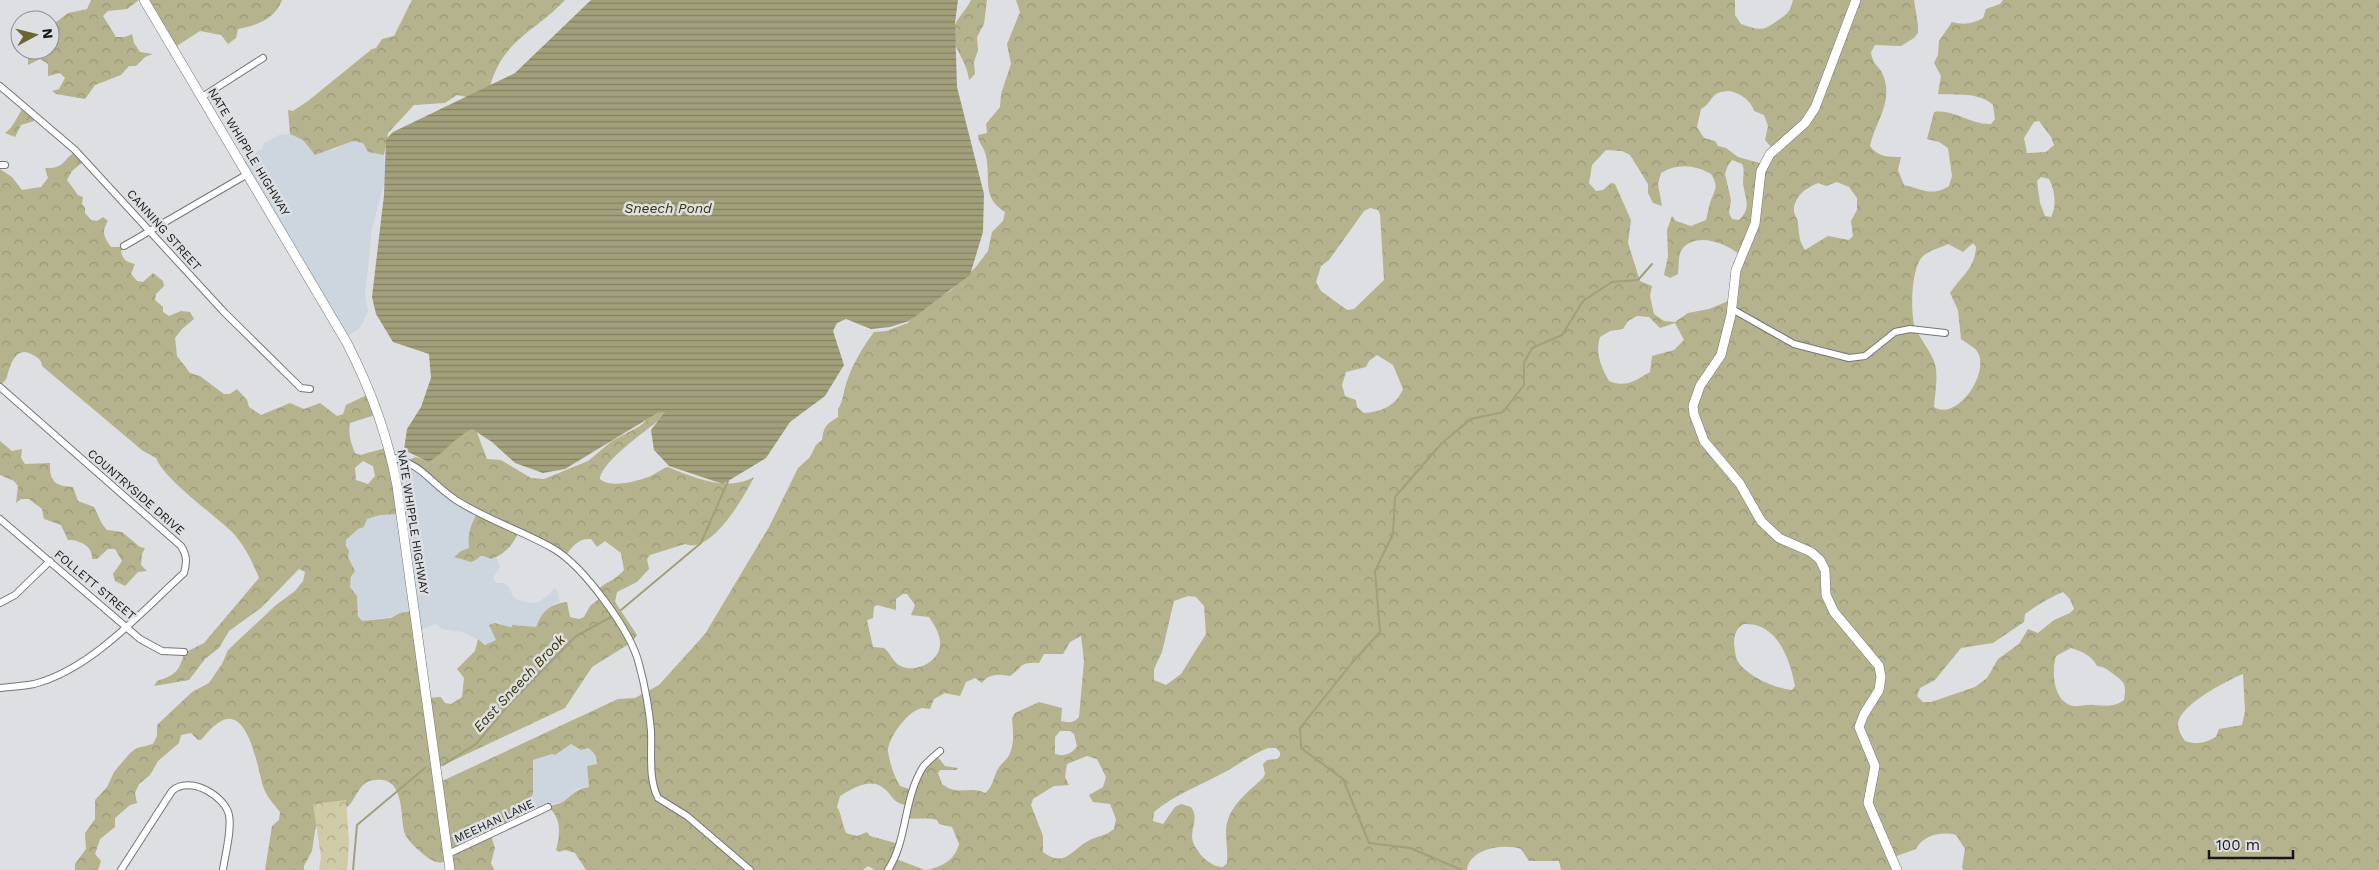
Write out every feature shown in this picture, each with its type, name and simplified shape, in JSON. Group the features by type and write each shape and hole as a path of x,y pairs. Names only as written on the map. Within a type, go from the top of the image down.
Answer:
{"street":[{"name":"NATE WHIPPLE HIGHWAY","path":"144,0 347,343 369,390 391,457 403,525 450,870"},
{"path":"1856,0 1815,108 1805,124 1770,154 1761,171 1755,224 1736,270 1732,309 1719,359 1697,393 1694,414 1704,440 1740,484 1766,527 1779,538 1811,552 1820,560 1825,570 1826,594 1834,612 1878,666 1881,677 1879,690 1864,714 1859,727 1875,766 1869,808 1897,870"},
{"path":"202,97 264,58"},
{"name":"CANNING STREET","path":"1,88 75,150 252,340 301,388 310,390"},
{"path":"124,246 246,175"},
{"path":"1732,309 1794,344 1849,358 1865,356 1895,332 1910,329 1945,333"},
{"name":"COUNTRYSIDE DRIVE","path":"0,387 166,533 185,552 186,565 184,573 99,650 71,669 34,684 0,688"},
{"path":"391,457 408,461 419,468 457,501 559,552 592,585 620,623 639,662 649,711 652,778 655,792 663,803 687,816 750,870"},
{"name":"FOLLETT STREET","path":"0,519 50,561 72,583 150,646 162,651 184,652"},
{"path":"0,603 15,595 50,561"},
{"path":"888,870 897,855 914,786 926,764 940,751"},
{"path":"121,870 172,791 178,786 189,784 200,787 214,797 224,805 228,812 230,819 223,870"},
{"name":"MEEHAN LANE","path":"448,854 548,807"}],"shaded area":[{"path":"290,134 303,140 309,149 333,150 353,140 363,143 368,152 384,155 386,177 372,228 365,295 368,311 360,328 343,339 241,160 262,149 264,143 279,135"},
{"path":"389,458 409,461 478,512 468,538 469,548 461,551 455,557 474,561 480,554 491,558 496,557 500,566 493,578 496,583 504,583 509,587 516,599 529,603 539,602 552,592 554,588 558,592 560,602 555,603 538,620 536,627 512,625 513,627 510,627 495,623 490,625 496,640 488,645 463,632 442,629 436,624 417,631 398,616 362,621 359,619 357,596 350,587 354,569 348,557 346,540 367,519 380,515 400,514"},
{"path":"571,744 581,750 588,748 597,756 597,764 587,767 589,787 577,789 562,802 552,804 536,814 530,801 533,793 533,760 552,754 555,755"}],"green space":[{"path":"91,0 139,0 127,9 108,11 103,16 116,37 125,37 132,34 134,43 140,52 153,54 145,57 136,66 129,66 121,75 95,85 85,99 56,94 52,91 59,89 65,78 60,73 48,76 48,64 42,60 60,60 60,19 68,13 87,9"},
{"path":"142,0 282,0 279,7 270,17 251,26 238,29 236,38 228,44 221,35 200,31 172,49"},
{"path":"412,0 565,0 510,48 495,73 489,90 472,98 457,95 445,103 414,105 388,133 384,155 368,152 363,143 353,141 315,155 303,140 290,134 288,110 293,111 308,101 372,49 376,48 382,39 394,36"},
{"path":"971,0 987,0 984,24 977,37 978,50 974,62 975,74 969,80 953,33 955,24"},
{"path":"1016,0 1735,0 1735,15 1741,24 1760,29 1772,25 1786,15 1793,0 1914,0 1918,33 1914,38 1901,46 1875,45 1871,52 1873,60 1883,75 1886,94 1885,103 1870,146 1880,154 1901,157 1898,170 1904,185 1932,192 1949,186 1952,176 1948,148 1939,142 1927,139 1934,112 1949,113 1983,124 1991,124 1995,119 1993,105 1981,98 1967,95 1938,94 1941,76 1934,63 1938,55 1939,41 1952,22 1975,22 1983,18 1986,9 2000,4 2003,0 2379,0 2379,870 1963,870 1965,849 1956,835 1939,834 1923,840 1916,849 1894,857 1898,870 1561,870 1559,861 1529,861 1521,849 1497,847 1481,852 1474,857 1469,863 1467,870 926,870 947,862 957,850 959,844 952,827 939,824 937,820 933,819 906,818 908,806 895,800 882,787 866,784 840,796 837,807 846,833 857,836 867,832 870,836 899,844 896,859 925,870 875,870 868,866 863,870 586,870 575,853 565,850 559,852 556,850 559,827 556,817 549,808 562,802 578,790 589,787 587,766 597,764 594,753 588,748 581,750 571,744 555,755 552,754 533,760 533,793 530,801 536,814 491,836 495,848 491,863 494,870 448,870 448,862 436,862 423,854 410,842 405,834 400,803 395,788 383,780 374,780 363,785 343,811 316,825 312,851 304,866 304,870 265,870 272,826 279,820 280,812 264,790 250,740 244,729 237,721 228,719 218,723 201,740 198,740 191,733 181,735 179,743 158,761 150,775 139,784 135,793 137,803 130,805 115,818 115,827 100,839 95,854 101,861 98,870 75,870 75,864 86,849 85,833 95,819 95,800 107,787 114,772 130,753 137,748 153,744 157,736 157,725 192,692 209,683 222,664 228,650 276,605 295,591 303,581 305,572 299,569 261,608 229,631 219,648 205,659 189,680 154,686 157,681 175,672 184,653 204,643 259,578 240,541 231,531 178,486 156,458 143,451 42,366 38,358 27,352 18,354 0,386 0,169 12,177 22,190 41,187 48,178 45,168 60,165 76,151 84,161 72,171 67,180 78,195 83,197 82,204 85,208 85,213 91,220 97,221 103,217 108,221 104,231 105,237 111,247 124,247 121,251 122,254 125,260 135,264 131,274 137,281 143,282 153,273 163,281 164,286 156,294 155,300 163,307 163,312 169,316 181,311 190,312 194,319 175,338 177,356 190,373 200,376 224,394 230,394 237,389 247,400 249,407 261,415 290,403 304,409 320,403 337,416 343,414 346,405 369,394 375,415 350,423 351,442 355,453 360,455 386,448 399,514 380,515 367,519 364,527 358,529 346,540 346,546 349,551 348,557 355,571 351,577 350,587 357,596 358,616 362,621 391,618 400,613 414,611 426,698 441,697 445,703 451,704 462,697 464,678 457,669 475,651 478,639 485,645 496,640 489,625 495,623 510,627 512,625 536,627 547,609 556,604 567,602 570,617 579,619 584,617 590,606 600,598 597,590 624,570 621,553 605,541 597,547 591,539 583,540 576,543 565,556 518,533 508,549 491,559 481,556 471,562 454,557 461,551 469,548 470,529 478,512 455,500 409,460 415,457 430,461 453,435 473,427 476,430 487,459 501,460 531,478 544,479 588,461 612,441 640,426 656,411 665,411 664,417 608,464 602,472 600,479 611,483 625,483 651,476 668,467 711,482 733,483 754,477 735,510 716,533 695,545 685,544 650,555 647,559 649,569 637,582 617,592 615,602 637,635 632,642 592,667 565,708 437,768 438,783 618,699 635,698 659,685 705,634 769,527 798,468 810,457 816,445 822,440 827,426 838,417 838,409 851,370 861,350 874,332 886,331 908,323 922,308 950,291 975,268 988,251 992,232 1003,221 1005,212 997,206 990,194 986,156 978,135 987,133 986,124 1000,107 1001,94 1011,64 1007,44 1020,12","holes":["1730,91 1738,94 1748,101 1754,111 1764,115 1768,126 1765,140 1774,151 1763,164 1738,157 1726,148 1718,146 1715,141 1704,138 1697,127 1701,109 1715,95","2039,121 2051,137 2054,145 2046,152 2027,153 2024,138 2034,122","1606,150 1622,151 1630,155 1648,184 1648,193 1653,203 1662,206 1658,184 1661,173 1673,168 1686,166 1711,174 1716,187 1706,220 1691,226 1676,221 1672,216 1667,230 1668,256 1664,275 1670,278 1678,274 1680,253 1686,245 1702,240 1719,243 1741,256 1735,293 1728,301 1709,309 1688,313 1675,322 1664,321 1654,314 1650,296 1652,286 1640,281 1628,243 1631,220 1615,184 1611,183 1603,190 1596,191 1589,183 1592,165","1732,160 1743,166 1743,183 1747,207 1739,220 1732,219 1729,213 1731,200 1725,174","2041,177 2049,179 2053,188 2055,203 2051,217 2045,216 2040,203 2037,181","1837,182 1849,187 1857,198 1857,210 1851,221 1853,236 1849,240 1828,236 1805,250 1800,237 1794,207 1801,194 1818,183 1826,186","1370,208 1378,210 1380,214 1384,280 1354,309 1347,310 1321,291 1316,282 1321,266 1329,260 1364,211","1973,243 1976,247 1970,267 1950,293 1958,310 1961,339 1977,351 1980,360 1980,370 1970,392 1962,401 1953,407 1943,410 1934,407 1936,384 1934,361 1919,336 1912,312 1916,270 1923,256 1948,244 1963,252","1637,316 1649,317 1660,328 1675,323 1684,340 1674,350 1652,356 1650,372 1635,381 1620,384 1609,381 1600,360 1598,349 1600,337 1610,331 1623,329 1628,321","1377,355 1393,365 1403,389 1392,404 1376,411 1364,413 1357,407 1356,400 1345,396 1342,385 1346,372 1366,367 1369,361","363,461 373,466 375,476 368,484 356,480 355,468","2063,592 2070,599 2074,609 2070,613 2054,620 2038,633 2028,629 2019,644 1998,659 1987,678 1975,687 1931,702 1923,702 1917,696 1920,688 1935,680 1961,648 1993,643 2024,622 2025,614","903,594 907,594 915,605 911,615 929,617 937,631 940,638 940,646 935,657 920,667 909,668 900,666 884,648 873,647 867,620 873,618 874,607 877,605 896,610 896,599","1188,596 1196,597 1204,606 1206,634 1181,674 1166,685 1154,680 1154,669 1162,652 1174,601","1744,624 1755,625 1765,629 1773,636 1780,644 1790,665 1795,686 1792,690 1777,687 1761,680 1741,666 1736,658 1734,644 1737,630","1081,636 1084,661 1079,717 1077,719 1071,722 1061,721 1062,708 1039,702 1015,713 1012,718 1012,748 1008,757 998,769 991,786 985,793 974,790 953,790 942,784 938,773 940,770 956,770 958,768 945,766 936,755 920,775 912,790 900,786 888,752 894,734 903,721 920,708 930,709 934,699 945,693 960,696 966,682 975,678 982,683 991,676 1010,676 1024,664 1039,663 1044,654 1063,654 1070,642","2071,648 2075,649 2086,654 2097,666 2105,668 2122,681 2125,686 2124,700 2110,706 2070,705 2060,696 2054,676 2056,656","2243,674 2245,711 2242,725 2219,729 2216,737 2205,742 2193,743 2185,741 2178,723 2187,708 2205,694","1060,731 1070,731 1074,734 1077,746 1070,753 1055,754 1055,737","1268,748 1276,748 1280,752 1280,756 1277,759 1267,760 1263,764 1265,774 1263,778 1239,801 1230,815 1226,831 1227,863 1223,867 1213,865 1201,855 1195,846 1192,837 1195,816 1191,807 1181,804 1175,807 1163,824 1153,821 1154,812 1170,801 1227,771","1087,756 1097,759 1106,777 1103,787 1089,795 1093,802 1110,804 1116,819 1114,829 1088,841 1062,858 1051,857 1043,852 1043,836 1031,805 1033,799 1054,786 1069,785 1065,777 1067,764"]},
{"path":"28,60 38,60 28,65"},
{"path":"24,106 36,116 34,121 21,125 15,137 5,133 13,125"},
{"path":"0,441 12,451 22,449 21,458 25,464 50,463 51,475 55,482 63,486 73,487 78,501 94,507 107,530 122,532 140,547 145,548 142,554 141,565 147,571 138,572 125,586 115,581 113,574 122,561 115,549 108,549 97,559 92,559 92,554 88,547 77,541 68,540 61,525 44,519 42,509 29,499 21,499 16,503 18,486 14,481 0,475"},
{"path":"346,800 349,843 347,870 319,870 321,857 313,804"}],"water":[{"name":"Sneech Pond","path":"591,0 958,0 955,23 957,87 984,194 983,232 970,275 909,321 890,327 871,329 846,319 837,323 833,331 844,365 825,396 790,422 766,458 723,484 669,466 654,450 651,430 665,412 659,412 565,469 543,473 515,463 492,442 472,429 460,436 429,462 404,450 407,429 421,407 431,378 429,354 393,342 376,314 372,297 384,195 386,139 393,132 515,73"}],"waterway":[{"path":"1462,870 1410,848 1369,843 1343,779 1301,748 1300,728 1351,664 1380,632 1375,571 1393,534 1395,497 1441,444 1471,419 1503,412 1524,385 1524,363 1532,348 1562,335 1583,301 1612,282 1638,280 1652,264"},
{"name":"East Sneech Brook","path":"621,610 701,543 728,481"},
{"name":"East Sneech Brook","path":"443,765 476,744 513,700 576,636 611,617"},
{"name":"East Sneech Brook","path":"353,870 357,825 425,768"}]}
